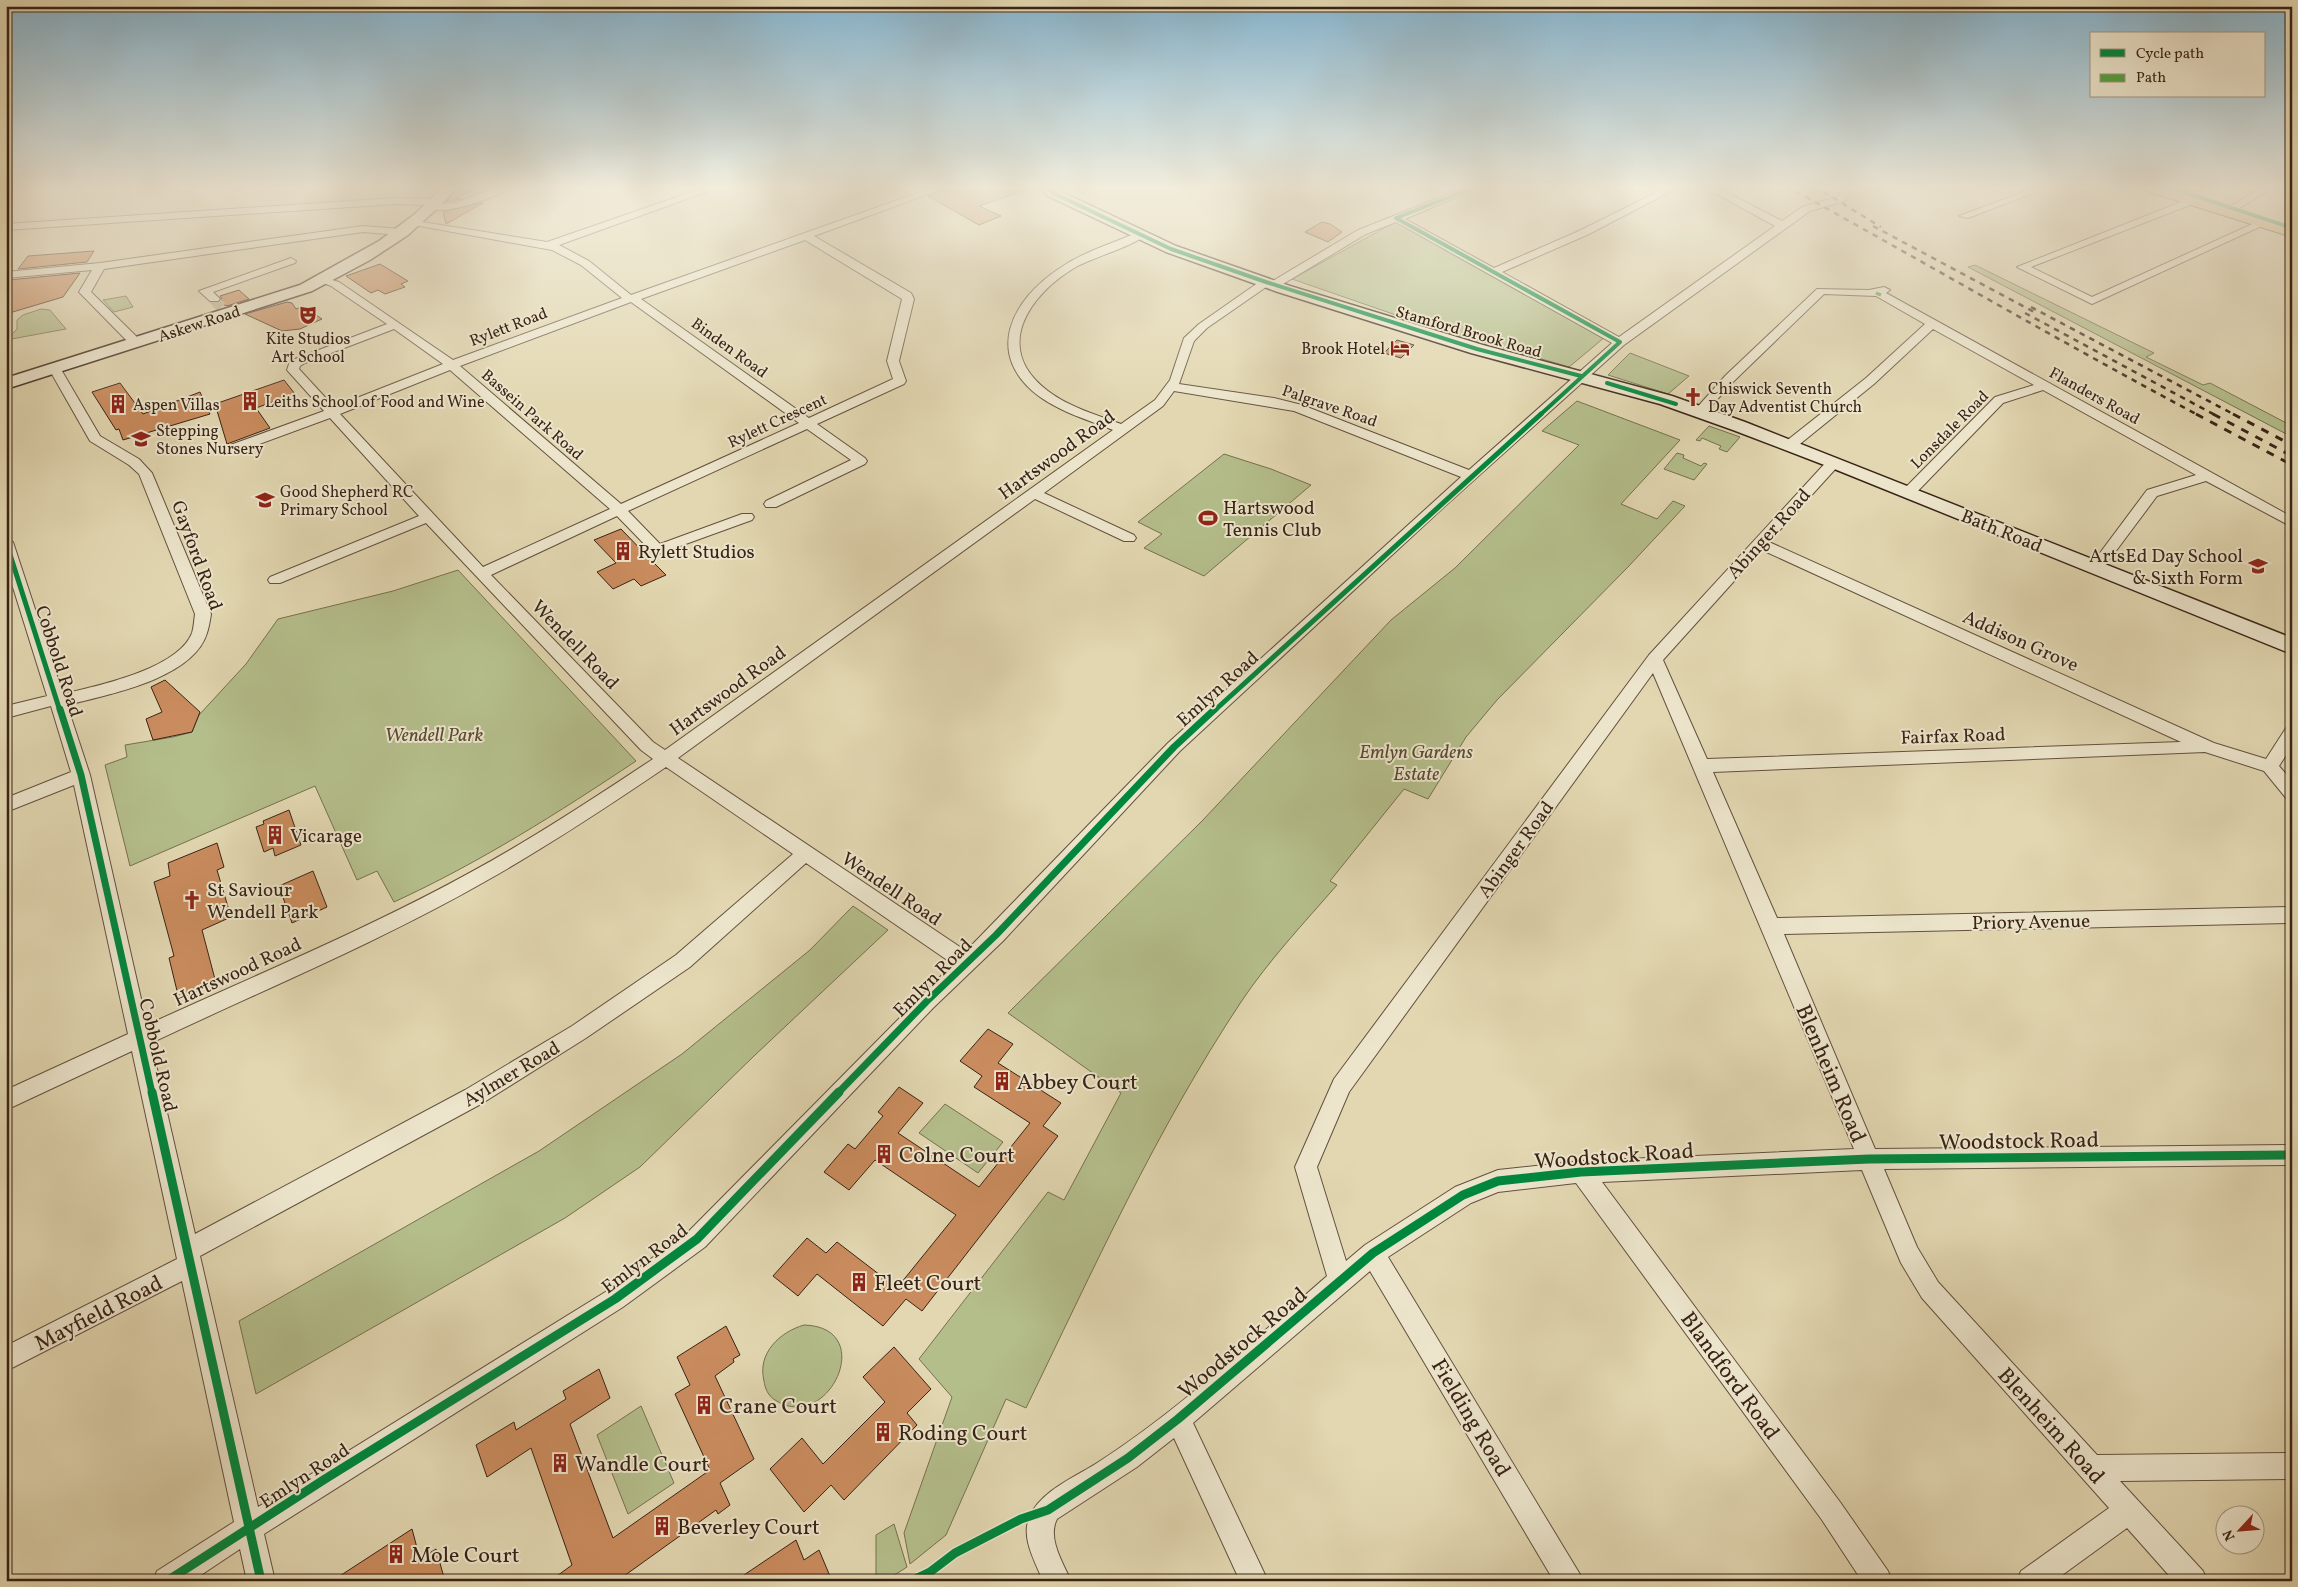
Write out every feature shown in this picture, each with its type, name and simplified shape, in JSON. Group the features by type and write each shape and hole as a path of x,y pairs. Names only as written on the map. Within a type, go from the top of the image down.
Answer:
{"main road":[{"name":"Askew Road","path":"6,384 136,343 222,307 277,299 322,280 355,260"},
{"name":"Stamford Brook Road","path":"1201,260 1270,284 1469,346 1581,376 1705,414"},
{"name":"Bath Road","path":"1705,414 1834,462 2292,647"}],"street":[{"path":"6,275 143,260"},
{"name":"Binden Road","path":"579,260 860,461 771,504"},
{"name":"Rylett Road","path":"227,451 631,298 738,260"},
{"name":"Rylett Crescent","path":"481,574 900,381 893,361 908,299 907,295 847,260"},
{"path":"1081,260 1050,279 1034,295 1024,309 1012,340 1015,363 1037,389 1071,408 1124,430"},
{"name":"Hartswood Road","path":"6,1100 389,923 471,881 556,832 665,759 1124,430 1159,403 1172,387 1188,340 1203,326 1312,260"},
{"path":"1472,260 1620,342"},
{"path":"1494,272 1521,260"},
{"name":"Emlyn Road","path":"168,1581 325,1479 615,1299 690,1244 966,962 996,935 1174,748 1581,376 1620,342 1733,260"},
{"path":"2040,260 2022,267 2092,300 2181,260"},
{"path":"222,307 205,291 291,261"},
{"path":"100,266 85,292 136,343"},
{"name":"Bassein Park Road","path":"322,280 335,284 452,365 619,510 658,550 747,517"},
{"name":"Flanders Road","path":"1705,414 1730,378 1822,292 1835,290 1870,294 1883,293 1932,324 2292,523"},
{"path":"1790,445 1870,380 1932,324"},
{"name":"Wendell Road","path":"395,325 294,364 293,370 481,574 647,746 966,962"},
{"name":"Gayford Road","path":"6,712 133,681 156,672 188,650 198,637 203,622 203,614 145,472 133,458 101,444 55,369"},
{"name":"Lonsdale Road","path":"1909,492 1999,400 2045,385"},
{"name":"Palgrave Road","path":"1172,387 1274,402 1298,408 1471,476"},
{"name":"Abinger Road","path":"1341,1282 1306,1167 1341,1086 1655,659 1758,543 1834,462"},
{"path":"2096,568 2152,493 2207,476"},
{"path":"1034,494 1129,538"},
{"path":"275,580 428,517"},
{"name":"Cobbold Road","path":"6,542 81,775 261,1581"},
{"name":"Addison Grove","path":"1758,543 2208,747 2270,767"},
{"name":"Blenheim Road","path":"1655,659 1771,926 1909,1255 1930,1290 2193,1581"},
{"path":"2292,732 2270,767 2292,792"},
{"name":"Fairfax Road","path":"1700,766 2208,747"},
{"path":"6,805 81,775"},
{"name":"Aylmer Road","path":"189,1258 473,1097 571,1037 683,960 806,853"},
{"name":"Priory Avenue","path":"1771,926 2292,915"},
{"name":"Woodstock Road","path":"1057,1581 1040,1538 1040,1524 1048,1510 1128,1458 1178,1419 1373,1253 1463,1195 1498,1181 1581,1172 1869,1159 2213,1154 2292,1155"},
{"name":"Blandford Road","path":"1581,1172 1831,1511 1878,1581"},
{"name":"Fielding Road","path":"1373,1253 1570,1581"},
{"name":"Mayfield Road","path":"6,1359 189,1258"},
{"path":"1178,1419 1254,1581"},
{"path":"2092,1468 2292,1466"},
{"path":"2031,1581 2129,1510"}],"green space":[{"path":"1326,260 1467,260 1605,337 1569,367 1416,322 1292,279"},
{"path":"1975,265 2154,353 2146,357 2203,385 2210,383 2292,426 2292,437 1968,267"},
{"path":"126,296 133,307 114,312 103,300"},
{"path":"41,309 50,310 66,329 6,340 17,329 17,320 23,315"},
{"path":"1630,353 1689,376 1668,394 1608,375"},
{"name":"Emlyn Gardens Estate","path":"1577,401 1680,440 1621,504 1657,519 1673,501 1685,506 1497,700 1466,737 1428,799 1404,789 1330,881 1337,885 1287,942 1252,986 1210,1051 1153,1150 1026,1408 1006,1399 946,1535 910,1564 904,1533 952,1397 919,1359 1048,1192 1064,1200 1121,1093 1008,1013 1202,821 1391,620 1455,568 1579,445 1542,431"},
{"path":"1709,426 1740,437 1727,452 1719,449 1721,446 1702,438 1700,441 1696,440"},
{"path":"1677,453 1684,455 1683,458 1701,466 1704,463 1707,464 1694,480 1664,469"},
{"name":"Hartswood Tennis Club","path":"1224,454 1271,469 1311,485 1204,576 1144,548 1162,534 1138,522"},
{"name":"Wendell Park","path":"458,570 636,761 518,836 457,871 394,902 377,871 357,880 315,786 130,866 105,765 127,757 125,745 192,732 199,715 246,664 278,619 393,591"},
{"path":"853,906 888,930 640,1167 565,1218 256,1394 239,1321 539,1151 682,1054 810,950"},
{"path":"945,1104 1003,1142 978,1173 919,1133"},
{"path":"804,1325 826,1330 839,1342 842,1359 838,1376 827,1392 812,1403 795,1407 775,1400 767,1392 763,1371 764,1361 772,1345 779,1338"},
{"path":"641,1406 674,1483 628,1514 597,1435"},
{"path":"894,1524 907,1567 893,1576 876,1579 876,1535"}],"building":[{"path":"25,260 88,260 87,262 18,269"},
{"path":"380,264 408,281 401,284 405,287 385,294 378,290 371,293 346,276"},
{"path":"80,273 63,297 6,314 6,283 9,280"},
{"path":"239,290 249,299 227,306 219,303 222,299 220,296"},
{"path":"287,302 292,303 296,309 303,306 322,319 300,329 282,331 245,314"},
{"name":"Brook Hotel","path":"1397,340 1414,345 1401,358 1384,353"},
{"path":"284,380 295,394 256,408 270,428 227,444 215,404"},
{"path":"120,383 143,414 200,392 210,414 123,440 119,429 116,430 92,392"},
{"name":"Rylett Studios","path":"621,529 666,575 641,586 634,579 613,589 597,572 616,563 594,540"},
{"path":"165,680 200,712 192,732 153,740 146,719 162,712 151,687"},
{"name":"Vicarage","path":"289,810 301,845 275,856 273,848 264,852 256,827 264,824 263,821"},
{"name":"St Saviour Wendell Park","path":"217,843 224,867 217,870 231,917 202,930 216,983 179,999 169,958 174,956 154,882 170,876 168,863"},
{"path":"313,871 327,907 292,923 279,886"},
{"path":"988,1029 1013,1044 998,1063 1061,1103 1043,1126 1058,1136 922,1311 906,1299 883,1326 817,1274 798,1296 773,1276 807,1238 826,1253 837,1242 897,1288 956,1215 875,1160 849,1190 824,1172 848,1144 855,1149 883,1116 878,1112 899,1087 923,1103 898,1133 979,1187 1030,1123 974,1087 982,1076 960,1061"},
{"path":"726,1326 740,1355 733,1359 734,1362 715,1376 754,1459 720,1483 730,1505 718,1514 716,1510 617,1581 550,1581 572,1565 531,1448 487,1477 476,1445 514,1422 516,1430 566,1399 563,1391 599,1369 610,1398 570,1424 613,1538 710,1470 675,1394 690,1385 677,1357"},
{"name":"Roding Court","path":"894,1347 931,1389 907,1413 917,1425 844,1500 831,1485 804,1512 770,1469 802,1438 823,1464 885,1402 863,1377"},
{"name":"Mole Court","path":"412,1529 420,1559 436,1549 445,1581 332,1581"},
{"path":"796,1540 804,1560 819,1550 832,1581 735,1581"}],"tunnel":[{"path":"214,299 222,308"}],"railway":[{"path":"1918,260 2198,415"},
{"path":"1937,260 2036,313"},
{"path":"2031,307 2235,415"},
{"path":"2025,313 2215,415"},
{"path":"2196,414 2292,465"},
{"path":"2213,414 2292,456"},
{"path":"2233,414 2292,445"}],"marked path":[{"path":"1876,293 1881,295"}],"cycle path":[{"path":"1203,260 1477,349 1581,376"},
{"path":"167,1581 325,1479 615,1299 697,1239 926,1002 996,935 1174,747 1620,342 1472,260"},
{"path":"1607,383 1676,404"},
{"path":"6,542 81,775 261,1581"},
{"path":"911,1581 930,1572 955,1553 1021,1519 1048,1510 1128,1458 1178,1419 1373,1253 1463,1195 1498,1181 1581,1172 1869,1159 2213,1154 2292,1155"}],"place":[{"name":"Kite Studios Art School","path":"308,315"},
{"name":"Brook Hotel","path":"1400,348"},
{"name":"Chiswick Seventh Day Adventist Church","path":"1693,397"},
{"name":"Leiths School of Food and Wine","path":"250,401"},
{"name":"Aspen Villas","path":"118,404"},
{"name":"Stepping Stones Nursery","path":"141,439"},
{"name":"Good Shepherd RC Primary School","path":"265,500"},
{"name":"Hartswood Tennis Club","path":"1208,518"},
{"name":"Rylett Studios","path":"623,551"},
{"name":"ArtsEd Day School & Sixth Form","path":"2258,566"},
{"name":"Vicarage","path":"275,835"},
{"name":"St Saviour Wendell Park","path":"192,900"},
{"name":"Abbey Court","path":"1002,1081"},
{"name":"Colne Court","path":"884,1154"},
{"name":"Fleet Court","path":"859,1282"},
{"name":"Crane Court","path":"704,1405"},
{"name":"Roding Court","path":"883,1432"},
{"name":"Wandle Court","path":"560,1463"},
{"name":"Beverley Court","path":"662,1526"},
{"name":"Mole Court","path":"396,1554"}]}
